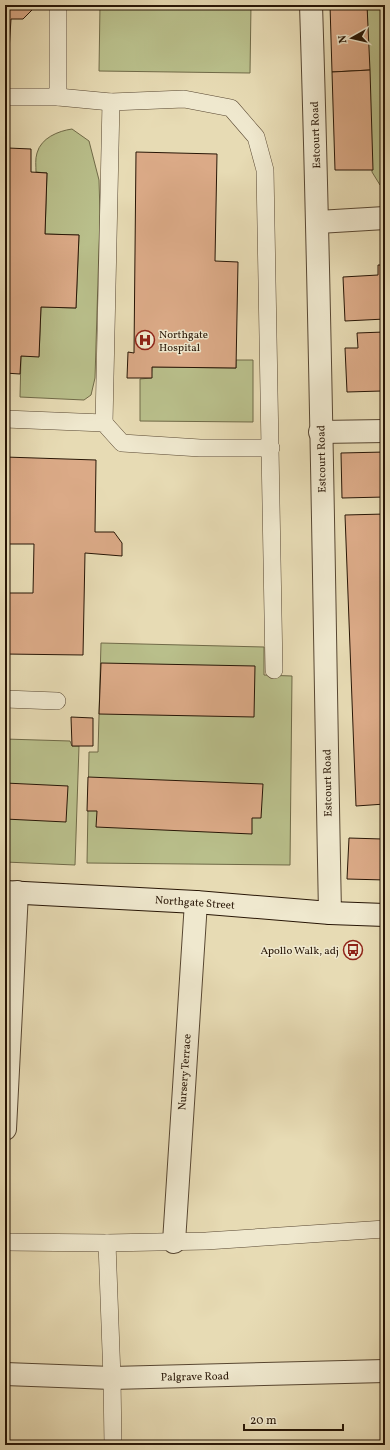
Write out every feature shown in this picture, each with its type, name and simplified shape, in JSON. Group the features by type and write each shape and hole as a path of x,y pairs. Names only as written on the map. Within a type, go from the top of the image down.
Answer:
{"street":[{"name":"Estcourt Road","path":"311,5 318,222 320,432 330,913"},
{"path":"318,222 385,218"},
{"path":"320,432 385,431"},
{"path":"5,1129 11,892"},
{"name":"Northgate Street","path":"11,892 196,902 330,913 385,915"},
{"name":"Nursery Terrace","path":"174,1242 196,902"},
{"name":"Palgrave Road","path":"5,1374 112,1378 385,1372"}],"lane":[{"path":"58,5 58,97"},
{"path":"5,97 58,97 111,102 184,99 232,108 256,137 265,170 272,448 274,670"},
{"path":"111,102 104,423 122,443 200,448 272,448"},
{"path":"5,419 104,423"},
{"path":"5,699 57,701"},
{"path":"5,1242 174,1242 385,1229"},
{"path":"107,1243 113,1445"}],"green space":[{"path":"100,5 251,5 250,73 99,71"},
{"path":"367,5 385,5 385,188 380,185 372,172"},
{"path":"72,129 89,141 99,180 100,214 95,378 91,395 84,400 20,397 21,356 39,356 41,307 76,308 79,235 45,234 47,173 36,172 37,153 42,143 46,139 61,131"},
{"path":"236,360 253,360 253,422 140,421 140,379 151,378 152,367 236,368"},
{"path":"101,643 264,647 264,675 292,676 290,865 87,863 89,752 98,752"},
{"path":"5,739 70,741 72,746 79,746 75,865 5,862"}],"building":[{"path":"5,5 33,5 33,9 23,19 11,19 9,51 5,51"},
{"path":"330,5 367,5 370,70 332,72"},
{"path":"370,70 373,170 335,170 332,72"},
{"path":"5,136 8,136 8,148 31,149 31,172 47,173 45,234 79,235 76,308 41,307 39,357 21,356 20,374 5,373"},
{"path":"136,152 217,154 215,261 238,262 236,368 152,367 152,378 127,378 128,352 134,353"},
{"path":"378,265 385,265 385,319 345,321 343,277 378,275"},
{"path":"384,332 385,381 382,381 382,391 347,392 345,348 358,348 357,333"},
{"path":"385,452 385,497 342,498 341,453"},
{"path":"5,457 96,460 95,532 114,532 122,543 122,556 85,553 83,655 5,654 5,593 33,593 34,544 5,544"},
{"path":"385,514 385,804 356,806 345,515"},
{"path":"101,663 255,666 254,717 99,714"},
{"path":"71,717 93,718 93,746 72,746"},
{"path":"88,777 263,784 261,818 252,818 252,834 96,827 97,811 87,811"},
{"path":"5,783 68,786 66,822 5,819"},
{"path":"382,826 385,826 385,880 347,879 349,838 382,839"}],"place":[{"name":"Northgate Hospital","path":"145,340"},
{"name":"Apollo Walk, adj","path":"353,950"}]}
